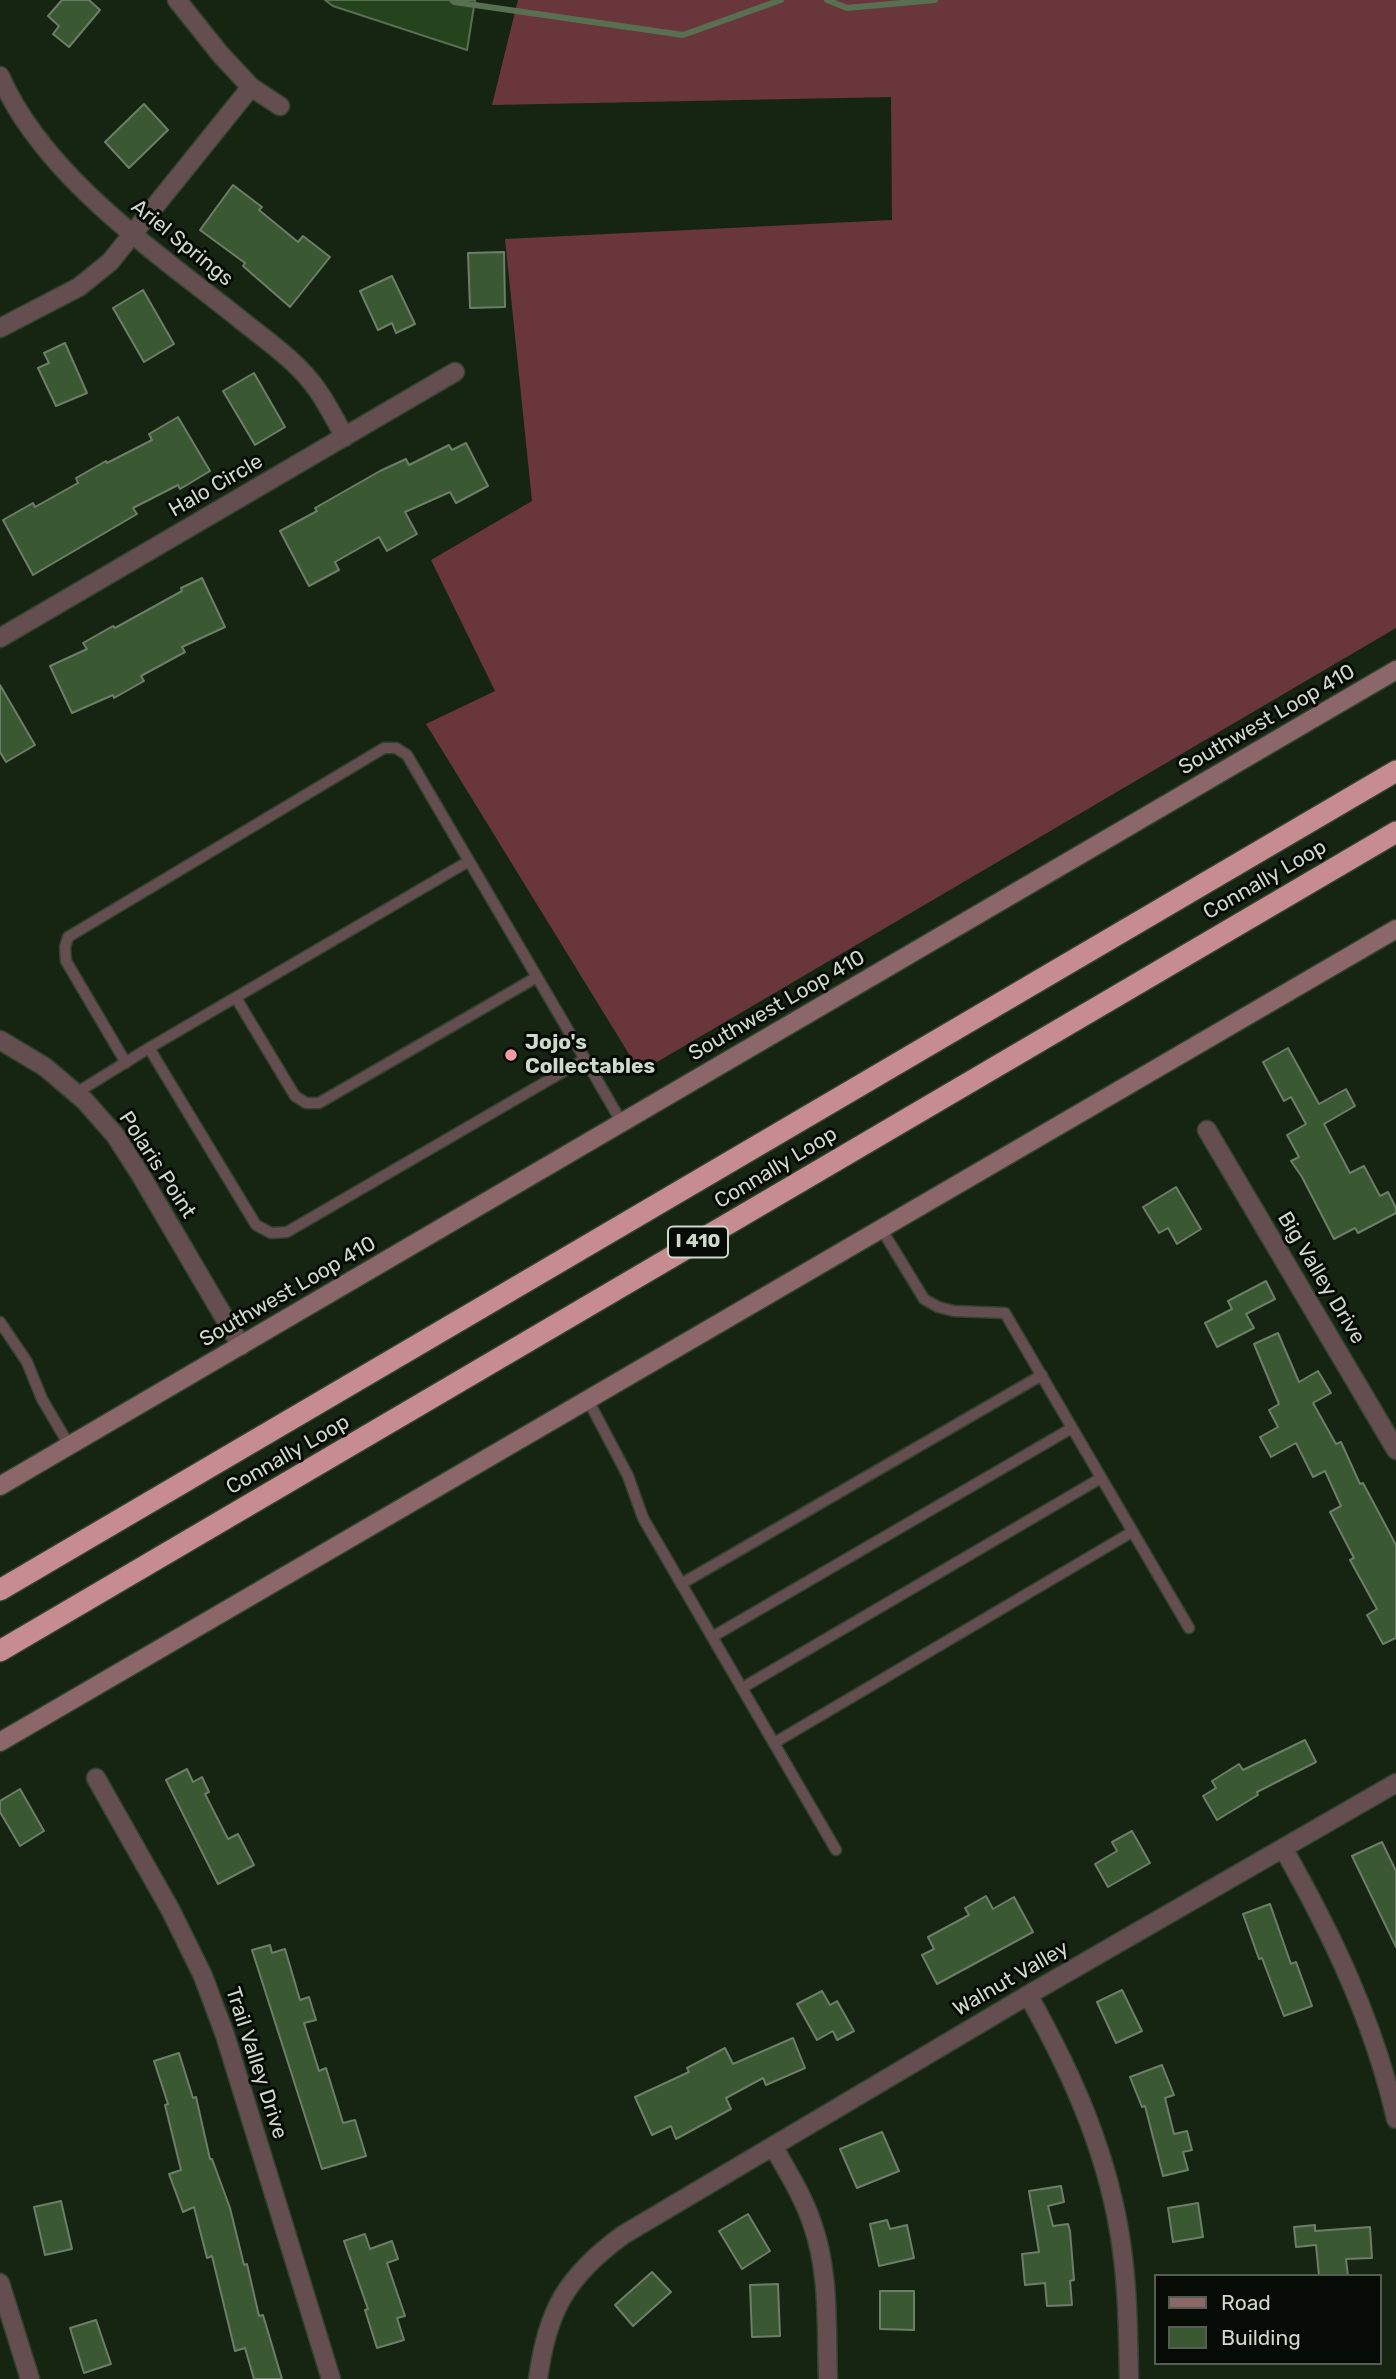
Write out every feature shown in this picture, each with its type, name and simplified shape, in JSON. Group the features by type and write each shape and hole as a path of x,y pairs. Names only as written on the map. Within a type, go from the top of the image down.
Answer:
{"highway":[{"name":"Connally Loop","path":"0,1590 1396,771"},
{"name":"Connally Loop","path":"0,1651 1396,832"}],"main road":[{"name":"Southwest Loop 410","path":"0,1486 1396,670"},
{"path":"0,1742 1396,929"}],"street":[{"path":"177,0 220,55 251,87 280,106"},
{"name":"Ariel Springs","path":"0,76 8,94 43,145 83,191 284,355 317,390 345,437"},
{"path":"0,328 79,287 110,262 251,87"},
{"name":"Halo Circle","path":"0,638 455,372"},
{"name":"Polaris Point","path":"0,1040 45,1067 76,1093 115,1135 241,1346"},
{"name":"Big Valley Drive","path":"1207,1130 1396,1450"},
{"name":"Trail Valley Drive","path":"96,1778 170,1909 203,1976 225,2035 331,2379"},
{"name":"Walnut Valley","path":"538,2379 551,2324 565,2292 594,2256 650,2218 1028,1995 1396,1783"},
{"path":"1283,1847 1320,1914 1359,2000 1390,2091 1396,2119"},
{"path":"1028,1995 1071,2077 1094,2131 1111,2190 1122,2250 1129,2379"},
{"path":"773,2146 802,2197 820,2250 825,2278 828,2379"},
{"path":"0,2283 30,2379"}],"lane":[{"path":"125,1063 66,961 65,947 68,937 384,748 396,748 407,755 622,1123"},
{"path":"76,1093 469,861"},
{"path":"236,998 295,1096 306,1103 319,1103 537,977"},
{"path":"149,1048 256,1225 271,1233 287,1232 585,1059"},
{"path":"881,1230 923,1299 954,1311 1005,1313 1189,1628"},
{"path":"0,1322 27,1362 42,1399 69,1445"},
{"path":"681,1584 1042,1375"},
{"path":"588,1400 628,1476 643,1518 836,1850"},
{"path":"712,1637 1072,1428"},
{"path":"742,1688 1101,1478"},
{"path":"774,1743 1132,1532"}],"shaded area":[{"path":"325,0 475,0 467,50 333,6"},
{"path":"518,0 1396,0 1396,628 640,1072 426,724 495,691 431,560 532,501 505,239 892,220 891,97 492,105"}],"building":[{"path":"62,0 89,0 100,10 69,47 53,34 59,26 48,16"},
{"path":"144,104 168,130 129,168 105,142"},
{"path":"233,185 262,207 259,210 298,242 303,236 330,257 290,307 243,266 245,263 200,230"},
{"path":"504,252 505,307 470,308 468,253"},
{"path":"392,276 415,324 396,333 392,323 378,330 360,291"},
{"path":"143,290 174,344 144,362 113,308"},
{"path":"65,343 87,393 56,406 38,368 49,363 44,353"},
{"path":"254,373 285,427 255,445 223,391"},
{"path":"178,417 210,471 180,489 178,485 133,508 137,514 33,575 3,520 33,503 35,507 78,483 76,478 152,440 149,434"},
{"path":"466,443 488,486 456,503 450,492 405,512 417,534 387,551 379,537 335,562 339,570 309,586 280,531 380,471 406,459 409,465 449,445 452,450"},
{"path":"202,578 225,627 182,647 185,652 141,676 144,681 114,698 113,695 72,713 50,666 87,649 83,643 113,626 115,628"},
{"path":"0,685 35,745 6,762 0,752"},
{"path":"1288,1048 1319,1104 1346,1089 1355,1106 1324,1124 1350,1173 1364,1166 1380,1196 1388,1192 1396,1208 1396,1213 1358,1233 1355,1228 1334,1239 1291,1161 1299,1157 1287,1135 1306,1124 1291,1097 1284,1101 1263,1062"},
{"path":"1176,1187 1201,1229 1177,1244 1168,1228 1159,1233 1143,1207"},
{"path":"1266,1281 1275,1299 1246,1314 1254,1328 1217,1347 1205,1323 1232,1309 1228,1301"},
{"path":"1278,1333 1299,1382 1318,1371 1331,1393 1313,1403 1336,1444 1341,1442 1360,1484 1363,1483 1396,1545 1396,1638 1383,1644 1367,1615 1377,1609 1350,1560 1354,1558 1330,1512 1341,1506 1325,1471 1313,1477 1296,1443 1271,1457 1260,1437 1278,1427 1269,1410 1279,1404 1254,1344"},
{"path":"1305,1740 1316,1762 1257,1792 1258,1795 1217,1820 1203,1796 1216,1788 1212,1781 1239,1764 1243,1770"},
{"path":"187,1769 193,1782 202,1777 209,1792 205,1794 228,1839 238,1834 254,1865 218,1884 166,1780"},
{"path":"20,1789 44,1831 20,1846 0,1812 0,1801"},
{"path":"1132,1831 1150,1863 1108,1887 1095,1864 1117,1851 1112,1842"},
{"path":"1382,1842 1396,1871 1396,1947 1352,1856"},
{"path":"986,1896 993,1909 1014,1897 1033,1932 937,1984 922,1955 934,1949 928,1937 969,1915 965,1908"},
{"path":"1270,1904 1291,1964 1296,1962 1312,2006 1284,2016 1243,1914"},
{"path":"270,1945 272,1953 285,1949 300,2000 309,1997 316,2020 304,2023 319,2071 326,2068 343,2123 355,2120 366,2156 322,2169 252,1950"},
{"path":"1122,1990 1142,2031 1116,2043 1097,2002"},
{"path":"822,1991 830,2005 837,2001 854,2031 837,2040 833,2031 817,2040 797,2004"},
{"path":"793,2038 805,2068 766,2085 763,2078 726,2098 731,2109 676,2139 671,2126 652,2135 635,2097 689,2072 687,2068 725,2048 733,2064"},
{"path":"179,2053 193,2098 196,2097 210,2159 230,2208 259,2316 263,2315 282,2379 254,2379 245,2348 235,2351 212,2256 207,2258 194,2207 183,2212 169,2174 181,2170 165,2105 168,2104 154,2061"},
{"path":"1162,2065 1174,2095 1165,2098 1174,2134 1187,2131 1192,2150 1183,2152 1188,2170 1163,2176 1145,2106 1142,2107 1130,2077"},
{"path":"882,2132 899,2171 857,2188 840,2149"},
{"path":"1061,2186 1064,2202 1048,2206 1053,2226 1068,2224 1070,2231 1074,2280 1070,2281 1072,2305 1047,2306 1045,2283 1025,2285 1022,2254 1039,2252 1029,2191"},
{"path":"61,2201 72,2249 45,2255 34,2207"},
{"path":"1198,2203 1203,2237 1173,2242 1168,2208"},
{"path":"748,2214 770,2251 742,2269 719,2231"},
{"path":"887,2220 890,2229 907,2225 914,2258 879,2266 870,2224"},
{"path":"1315,2225 1315,2231 1370,2227 1372,2258 1346,2259 1348,2274 1319,2274 1316,2245 1296,2247 1294,2227"},
{"path":"365,2234 370,2249 392,2241 398,2259 387,2263 405,2316 397,2318 404,2340 377,2348 365,2310 368,2309 344,2241"},
{"path":"652,2272 671,2292 633,2326 615,2305"},
{"path":"778,2284 780,2336 752,2337 750,2285"},
{"path":"880,2291 914,2291 914,2330 880,2329"},
{"path":"96,2320 111,2364 84,2373 70,2328"}],"waterway":[{"path":"452,0 683,35 781,0"},
{"path":"827,0 847,8 935,0"}],"place":[{"name":"Jojo's Collectables","path":"511,1055"}]}
